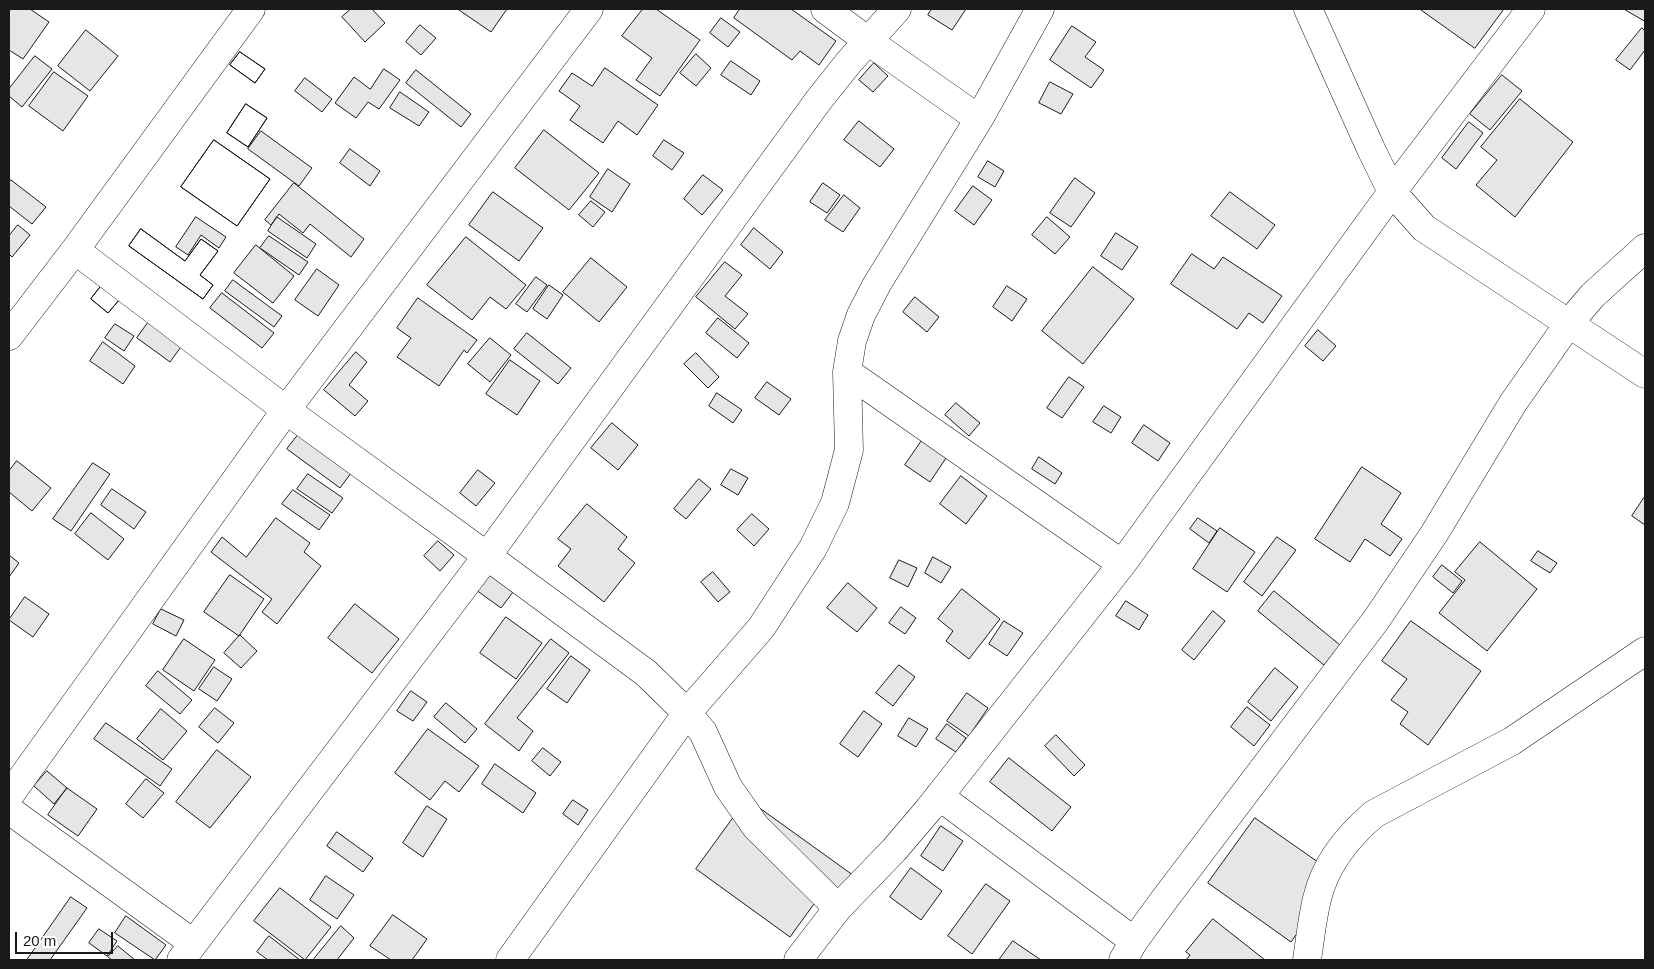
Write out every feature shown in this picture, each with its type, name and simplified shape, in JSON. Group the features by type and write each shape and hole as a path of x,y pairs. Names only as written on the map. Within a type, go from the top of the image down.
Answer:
{"street":[{"path":"9,336 75,250 251,9"},
{"path":"9,796 286,410 589,9"},
{"path":"825,9 979,119"},
{"path":"9,810 187,952 487,556 818,101 849,62 896,9"},
{"path":"510,960 687,713 761,628 813,548 835,503 849,450 847,372 852,341 860,315 877,284 979,119 1040,9"},
{"path":"1308,9 1370,149 1392,192 1424,228 1645,374"},
{"path":"798,960 838,908 894,850 939,796 1122,564 1392,192 1531,9"},
{"path":"939,796 1129,951 1376,620 1434,534 1513,403 1569,323 1593,295 1645,248"},
{"path":"75,250 286,410 646,674 687,713 703,732 728,787 756,827 838,908"},
{"path":"847,372 1122,564"},
{"path":"1306,960 1316,899 1322,883 1334,858 1357,829 1374,814 1512,741 1645,652"}],"building":[{"path":"11,9 30,9 49,22 23,59 9,50 9,12"},
{"path":"351,9 372,9 385,23 365,42 342,17"},
{"path":"460,9 507,9 491,32"},
{"path":"643,9 656,9 700,40 660,96 636,80 652,58 622,36"},
{"path":"740,9 791,9 836,41 819,65 800,51 792,60 734,18"},
{"path":"932,9 966,9 952,30 928,15"},
{"path":"1420,9 1504,9 1475,48"},
{"path":"1624,9 1645,9 1645,21"},
{"path":"721,18 740,32 728,47 710,33"},
{"path":"420,25 436,38 421,55 406,42"},
{"path":"1072,26 1096,42 1085,57 1104,70 1091,88 1050,60"},
{"path":"1642,28 1645,31 1645,50 1630,70 1616,60"},
{"path":"86,30 118,56 90,91 58,66"},
{"path":"240,52 265,69 255,83 230,65"},
{"path":"240,52 265,69 255,83 230,65"},
{"path":"696,54 711,68 696,86 680,73"},
{"path":"35,56 52,69 22,107 9,96 9,89"},
{"path":"731,61 760,81 751,95 721,75"},
{"path":"874,63 888,76 873,92 859,80"},
{"path":"605,68 658,105 637,135 618,121 603,143 570,120 580,106 559,91 572,73 592,86"},
{"path":"384,69 400,80 379,109 368,102 356,118 335,103 354,77 370,89"},
{"path":"416,70 471,114 461,127 406,83"},
{"path":"54,72 88,96 63,131 29,106"},
{"path":"1502,75 1522,91 1490,130 1470,114"},
{"path":"305,78 332,99 322,112 295,91"},
{"path":"1050,82 1073,94 1061,114 1039,103"},
{"path":"400,92 429,112 419,126 390,108"},
{"path":"1520,99 1573,142 1515,217 1476,185 1497,160 1481,147"},
{"path":"246,104 267,118 248,147 227,133"},
{"path":"246,104 267,118 248,147 227,133"},
{"path":"859,121 894,149 880,167 844,140"},
{"path":"1469,122 1483,133 1456,169 1442,158"},
{"path":"544,130 599,173 569,210 515,168"},
{"path":"261,131 312,168 299,186 248,149"},
{"path":"214,140 270,179 237,226 181,187"},
{"path":"214,140 270,179 237,226 181,187"},
{"path":"664,140 684,153 672,170 653,156"},
{"path":"350,149 380,171 370,186 340,163"},
{"path":"988,161 1004,171 995,187 978,177"},
{"path":"608,169 630,184 612,212 590,197"},
{"path":"703,175 723,190 702,215 684,199"},
{"path":"1075,178 1095,193 1071,227 1050,213"},
{"path":"11,180 46,207 32,224 9,206 9,183"},
{"path":"294,183 364,239 351,257 310,224 303,233 279,214 271,225 265,220"},
{"path":"823,183 840,195 827,213 810,202"},
{"path":"973,186 992,200 974,225 955,211"},
{"path":"493,192 543,228 519,261 469,225"},
{"path":"1230,192 1275,225 1257,249 1211,216"},
{"path":"844,195 860,208 843,232 825,220"},
{"path":"591,201 605,212 593,227 579,215"},
{"path":"196,217 226,237 219,248 201,235 188,255 176,247"},
{"path":"277,217 316,244 307,258 268,231"},
{"path":"1047,217 1070,237 1055,254 1032,235"},
{"path":"18,225 30,235 12,257 9,254 9,236"},
{"path":"754,228 783,252 770,269 741,245"},
{"path":"141,229 185,261 201,239 218,251 200,275 213,285 203,299 129,246"},
{"path":"141,229 185,261 201,239 218,251 200,275 213,285 203,299 129,246"},
{"path":"1116,233 1138,247 1122,270 1101,256"},
{"path":"269,236 308,262 299,275 260,248"},
{"path":"466,237 526,285 506,309 490,297 472,320 427,285"},
{"path":"256,245 294,276 273,303 234,273"},
{"path":"1192,254 1214,269 1223,257 1282,296 1263,323 1249,313 1237,329 1171,284"},
{"path":"591,258 627,287 599,322 563,292"},
{"path":"725,262 742,275 725,296 748,314 735,329 696,297"},
{"path":"1093,267 1134,299 1083,364 1042,331"},
{"path":"317,269 339,285 318,316 295,300"},
{"path":"536,277 547,285 527,312 516,304"},
{"path":"233,280 282,316 274,327 225,291"},
{"path":"102,285 120,299 108,313 91,299"},
{"path":"102,285 120,299 108,313 91,299"},
{"path":"549,285 563,295 547,319 533,309"},
{"path":"1007,286 1027,299 1012,321 993,307"},
{"path":"222,293 274,333 262,348 210,308"},
{"path":"915,297 939,317 927,332 903,312"},
{"path":"418,298 477,340 467,353 464,350 439,386 397,357 411,338 397,328"},
{"path":"718,318 749,343 737,358 706,333"},
{"path":"150,320 183,344 170,362 137,338"},
{"path":"115,324 134,336 124,351 105,338"},
{"path":"1318,330 1336,346 1323,361 1305,346"},
{"path":"527,333 571,368 558,384 514,349"},
{"path":"490,338 511,355 490,382 468,364"},
{"path":"103,342 135,366 123,384 90,361"},
{"path":"356,352 367,362 349,385 368,401 355,416 324,390"},
{"path":"696,353 719,377 708,388 684,364"},
{"path":"510,360 540,381 517,415 486,394"},
{"path":"1069,377 1084,387 1062,418 1047,408"},
{"path":"767,382 791,399 779,415 755,398"},
{"path":"717,393 742,410 733,423 709,406"},
{"path":"956,403 980,423 969,436 945,415"},
{"path":"1104,406 1121,417 1111,433 1093,422"},
{"path":"612,423 638,445 618,470 591,448"},
{"path":"1144,425 1170,443 1158,461 1132,443"},
{"path":"302,430 354,469 340,488 287,449"},
{"path":"923,439 948,455 930,482 905,465"},
{"path":"1039,457 1062,473 1055,484 1032,469"},
{"path":"17,461 51,488 32,511 9,492 9,471"},
{"path":"93,463 110,474 71,531 53,519"},
{"path":"1362,467 1401,493 1381,524 1402,539 1390,556 1365,539 1350,562 1315,539"},
{"path":"731,469 748,478 738,495 721,485"},
{"path":"478,470 495,483 476,506 460,493"},
{"path":"308,474 343,498 332,513 297,489"},
{"path":"961,476 987,496 966,524 940,504"},
{"path":"699,479 711,489 686,519 674,509"},
{"path":"112,489 146,512 134,529 101,505"},
{"path":"293,490 330,515 319,530 282,504"},
{"path":"1645,499 1645,525 1632,516"},
{"path":"587,504 627,537 618,549 635,563 604,602 558,566 571,549 558,539"},
{"path":"91,513 124,539 108,560 75,534"},
{"path":"752,514 769,529 754,546 737,530"},
{"path":"276,518 310,543 304,552 321,566 277,624 262,612 272,599 211,552 222,537 246,557"},
{"path":"1198,518 1217,531 1209,543 1190,529"},
{"path":"1220,528 1255,552 1227,592 1193,569"},
{"path":"1277,537 1296,550 1262,596 1244,582"},
{"path":"438,541 454,555 440,571 424,556"},
{"path":"1480,542 1537,589 1487,651 1439,613 1465,580 1455,572"},
{"path":"1538,551 1557,563 1550,573 1531,561"},
{"path":"9,555 19,563 9,577"},
{"path":"933,557 951,567 941,583 925,573"},
{"path":"899,560 917,568 908,587 890,578"},
{"path":"490,562 519,584 501,608 472,587"},
{"path":"1442,565 1462,581 1453,593 1433,577"},
{"path":"713,572 730,592 718,602 701,582"},
{"path":"230,575 264,599 239,636 204,612"},
{"path":"848,583 877,608 857,632 827,608"},
{"path":"962,589 1000,619 969,659 946,641 953,631 938,619"},
{"path":"1274,591 1340,645 1324,665 1258,611"},
{"path":"25,597 49,614 33,637 9,620"},
{"path":"1126,601 1148,615 1139,630 1116,616"},
{"path":"355,604 399,639 372,673 328,638"},
{"path":"901,607 916,618 905,634 889,623"},
{"path":"161,609 184,620 176,636 153,624"},
{"path":"1213,611 1225,621 1194,660 1182,650"},
{"path":"506,617 542,643 516,679 480,653"},
{"path":"1004,621 1023,633 1007,656 989,644"},
{"path":"1411,621 1481,671 1428,745 1400,724 1408,712 1391,700 1407,679 1382,661"},
{"path":"240,635 257,651 241,668 224,653"},
{"path":"184,639 215,660 194,691 163,670"},
{"path":"551,639 569,653 517,718 533,731 519,751 485,724"},
{"path":"571,656 590,670 567,703 547,689"},
{"path":"899,665 915,677 893,706 876,693"},
{"path":"214,667 232,679 217,701 199,689"},
{"path":"1275,668 1298,687 1271,721 1248,702"},
{"path":"158,671 192,700 180,714 146,686"},
{"path":"411,691 427,702 413,721 397,711"},
{"path":"967,693 988,708 969,736 947,721"},
{"path":"446,703 477,729 465,743 434,717"},
{"path":"1247,707 1270,725 1254,746 1231,727"},
{"path":"215,708 234,723 218,743 199,727"},
{"path":"161,709 187,731 163,760 137,739"},
{"path":"864,711 882,724 858,757 840,744"},
{"path":"909,718 928,729 916,747 898,736"},
{"path":"106,723 172,769 160,786 94,739"},
{"path":"947,724 966,738 956,752 936,739"},
{"path":"428,729 479,766 459,792 445,781 430,800 395,773"},
{"path":"1056,735 1085,765 1074,776 1045,746"},
{"path":"543,748 561,762 550,776 532,761"},
{"path":"217,750 251,777 210,828 176,802"},
{"path":"1009,758 1071,807 1052,831 990,782"},
{"path":"495,764 536,793 523,813 482,784"},
{"path":"47,771 67,788 54,804 34,786"},
{"path":"146,779 164,793 143,818 126,804"},
{"path":"67,788 97,809 78,836 48,815"},
{"path":"747,799 857,878 835,908 819,897 790,937 696,869"},
{"path":"573,800 588,810 578,825 563,814"},
{"path":"427,806 447,819 423,857 403,843"},
{"path":"1255,818 1338,876 1291,942 1208,883"},
{"path":"941,826 963,841 943,871 921,856"},
{"path":"337,832 373,858 363,872 327,846"},
{"path":"911,868 942,891 921,920 890,897"},
{"path":"326,876 354,895 337,919 310,900"},
{"path":"986,884 1010,901 972,954 948,936"},
{"path":"280,888 331,927 305,960 254,921"},
{"path":"71,897 87,908 50,960 27,960"},
{"path":"393,915 427,939 412,960 391,960 370,946"},
{"path":"126,916 166,945 155,960 115,933"},
{"path":"1213,919 1265,960 1186,960 1190,955 1186,952"},
{"path":"341,926 354,938 337,960 315,960 314,959"},
{"path":"99,929 117,941 107,956 89,943"},
{"path":"269,936 300,960 268,960 257,952"},
{"path":"1013,941 1041,960 999,960"},
{"path":"118,946 135,960 112,960 108,957"}]}
